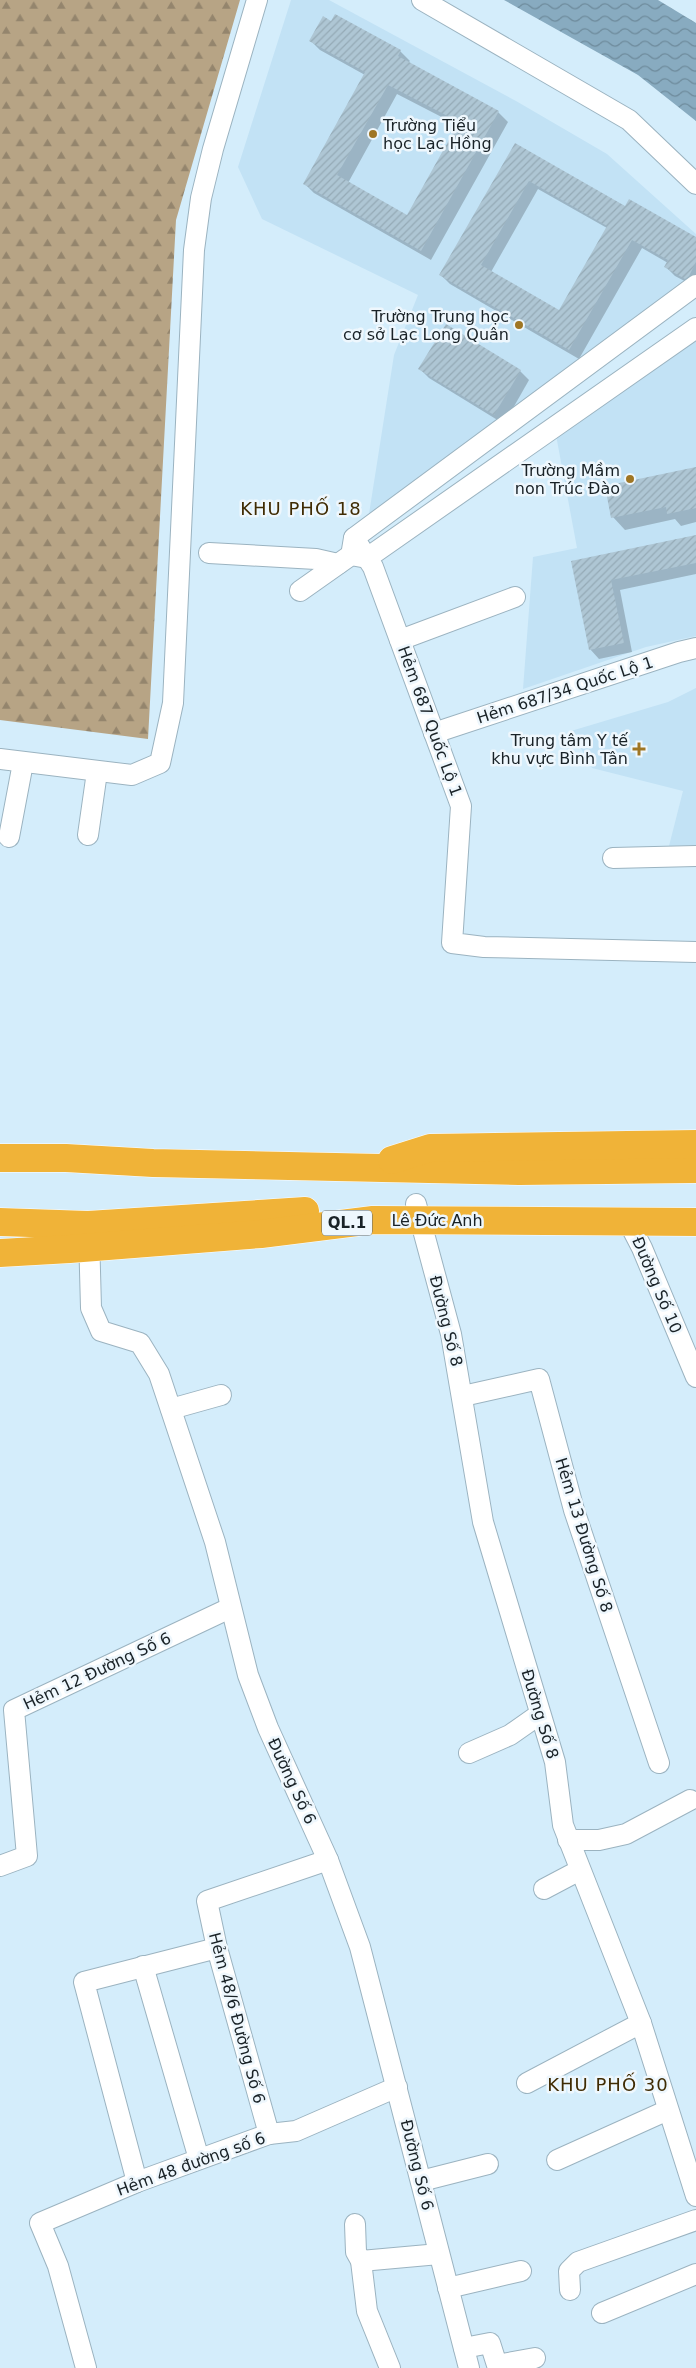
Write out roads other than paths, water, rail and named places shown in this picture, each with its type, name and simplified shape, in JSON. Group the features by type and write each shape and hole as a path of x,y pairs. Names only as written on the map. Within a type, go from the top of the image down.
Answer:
{"highway":[{"path":"372,1167 430,1148 696,1144"},
{"path":"1,1158 66,1158 153,1163 520,1171 696,1169"},
{"name":"Lê Đức Anh","path":"0,1253 89,1236 418,1212 696,1203"},
{"name":"Lê Đức Anh","path":"418,1212 696,1222"},
{"name":"Lê Đức Anh","path":"0,1222 89,1236"}],"street":[{"path":"0,760 132,775 160,763 173,694 194,250 201,198 213,149 257,0"},
{"path":"422,0 630,120 696,184"},
{"path":"209,552 316,559 352,554 412,496 696,285"},
{"path":"300,591 352,554 427,515 696,328"},
{"path":"412,496 427,515"},
{"name":"Hẻm 687 Quốc Lộ 1","path":"352,554 373,567 461,806 452,943 484,947 696,952"},
{"path":"400,640 515,597"},
{"name":"Hẻm 687/34 Quốc Lộ 1","path":"434,733 696,648"},
{"path":"10,837 23,763"},
{"path":"88,835 97,772"},
{"path":"612,858 696,856"},
{"name":"Đường Số 8","path":"418,1212 451,1334 484,1522 540,1714 556,1762 563,1825 640,2023 696,2196"},
{"name":"Đường Số 10","path":"628,1221 642,1248 696,1378"},
{"name":"Đường Số 6","path":"89,1236 91,1308 101,1331 140,1343 159,1374 215,1542 248,1675 264,1717 328,1860 360,1946 398,2086 469,2368"},
{"name":"Hẻm 13 Đường Số 8","path":"463,1396 539,1379 574,1510 659,1763"},
{"path":"171,1409 221,1395"},
{"name":"Hẻm 12 Đường Số 6","path":"0,1866 27,1856 14,1710 230,1608"},
{"path":"469,1753 510,1735 540,1714"},
{"path":"568,1840 599,1840 626,1834 690,1800"},
{"name":"Hẻm 48/6 Đường Số 6","path":"269,2134 217,1948 207,1901 328,1860"},
{"path":"544,1889 580,1870"},
{"path":"137,2182 84,1982 217,1948"},
{"path":"143,1966 199,2160"},
{"path":"528,2082 640,2023"},
{"name":"Hẻm 48 đường số 6","path":"86,2368 58,2266 40,2223 137,2182 269,2134 296,2132 398,2086"},
{"path":"557,2160 668,2110"},
{"path":"421,2181 488,2164"},
{"path":"570,2290 569,2271 578,2262 696,2220"},
{"path":"355,2224 356,2252 361,2261 367,2310 390,2368"},
{"path":"361,2261 440,2254"},
{"path":"448,2288 521,2271"},
{"path":"602,2313 696,2274"},
{"path":"464,2348 490,2343 497,2365 535,2358"}],"water":[{"path":"504,0 658,0 696,23 696,121 638,75"}],"place":[{"name":"Trường Tiểu học Lạc Hồng","path":"373,134"},
{"name":"Trường Trung học cơ sở Lạc Long Quân","path":"519,325"},
{"name":"Trường Mầm non Trúc Đào","path":"630,479"},
{"name":"Trung tâm Y tế khu vực Bình Tân","path":"639,749"}],"district":[{"name":"KHU PHỐ 18","path":"301,508"},
{"name":"KHU PHỐ 30","path":"608,2084"}]}
